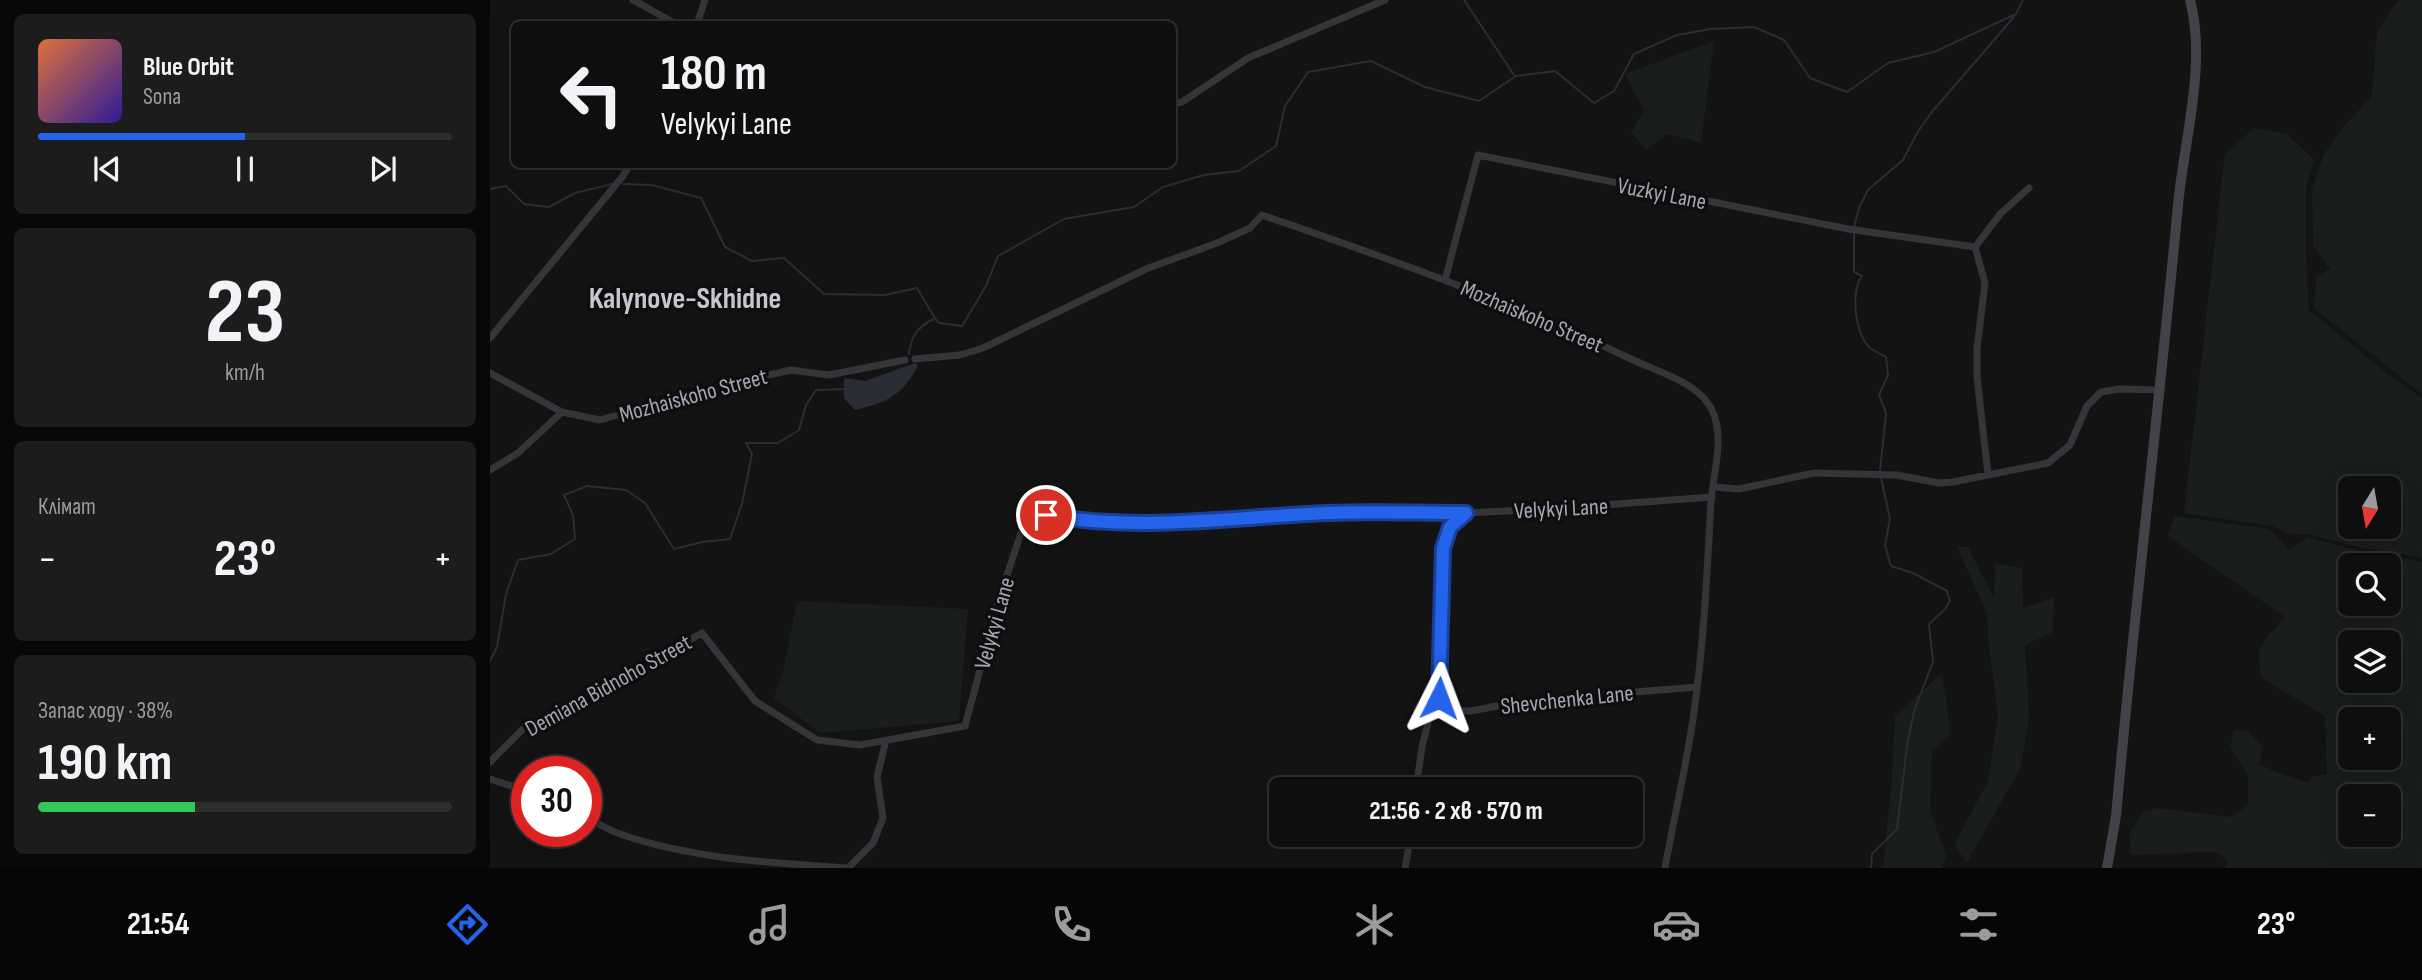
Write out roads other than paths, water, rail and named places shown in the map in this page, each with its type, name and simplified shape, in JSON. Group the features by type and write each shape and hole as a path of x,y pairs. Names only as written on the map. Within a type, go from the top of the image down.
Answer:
{"main road":[{"path":"2107,868 2116,816 2193,79 2195,33 2190,0"}],"street":[{"path":"633,0 671,21"},
{"path":"698,21 705,0"},
{"path":"1176,103 1182,102 1248,58 1385,0"},
{"name":"Vuzkyi Lane","path":"1445,280 1478,155 1848,229 1975,247"},
{"path":"490,338 628,168"},
{"path":"1987,474 1977,377 1977,348 1985,283 1975,247 2001,213 2029,188"},
{"name":"Mozhaiskoho Street","path":"915,359 960,355 983,348 1146,269 1250,228 1262,215 1445,280 1575,332 1692,388 1710,407 1717,427 1718,456 1712,497 1706,606 1697,687 1665,868"},
{"name":"Mozhaiskoho Street","path":"490,373 562,412 600,420 729,384 791,370 829,375 905,360"},
{"path":"1714,487 1739,489 1814,474 1897,475 1939,483 1979,478 1987,474 2048,463 2070,445 2087,406 2101,392 2119,389 2161,390"},
{"path":"490,470 518,453 562,412"},
{"name":"Velykyi Lane","path":"860,745 965,726 998,602 1028,512 1083,522 1166,524 1328,513 1466,513 1712,497"},
{"path":"1418,777 1429,719 1437,710 1441,674 1443,548 1450,527 1466,513"},
{"name":"Demiana Bidnoho Street","path":"490,762 525,727 614,683 702,633 755,701 817,740 860,745"},
{"name":"Shevchenka Lane","path":"1437,710 1471,711 1523,701 1697,687"},
{"path":"602,825 618,833 672,849 772,863 848,868 873,843 883,818 877,777 886,740"},
{"path":"490,779 511,786"},
{"path":"1405,868 1409,847"}],"waterway":[{"path":"1464,0 1514,75"},
{"path":"909,354 916,332 935,318 939,323 962,326 986,286 998,256 1064,219 1134,207 1163,187 1204,175 1239,171 1276,146 1285,106 1308,72 1371,61 1425,87 1479,101 1516,76 1555,71 1594,103 1614,91 1634,54 1677,35 1711,29 1754,27 1784,40 1810,78 1847,92 1888,63 1934,52 2016,14 2023,0"},
{"path":"1854,227 1868,190 1903,160 1931,113 2014,17"},
{"path":"490,189 506,186 524,204 549,207 575,193 612,184"},
{"path":"623,184 652,185 701,198 725,247 752,261 784,258 824,294 885,295 917,288 935,318"},
{"path":"1854,232 1854,272 1862,276 1855,302 1858,324 1871,349 1886,357 1888,375 1879,395 1886,413 1880,471"},
{"path":"490,661 497,647 506,594 518,560 551,554 575,539 573,515 564,495 587,486 626,490 645,503 674,549 730,539 742,504 752,454 746,443 778,443 799,430 806,405 816,390 846,389"},
{"path":"1871,868 1872,854 1897,829 1914,711 1933,662 1929,624 1950,601 1947,591 1913,573 1891,566 1885,545 1890,519 1881,478"}],"district":[{"name":"Kalynove-Skhidne","path":"685,298"}]}
